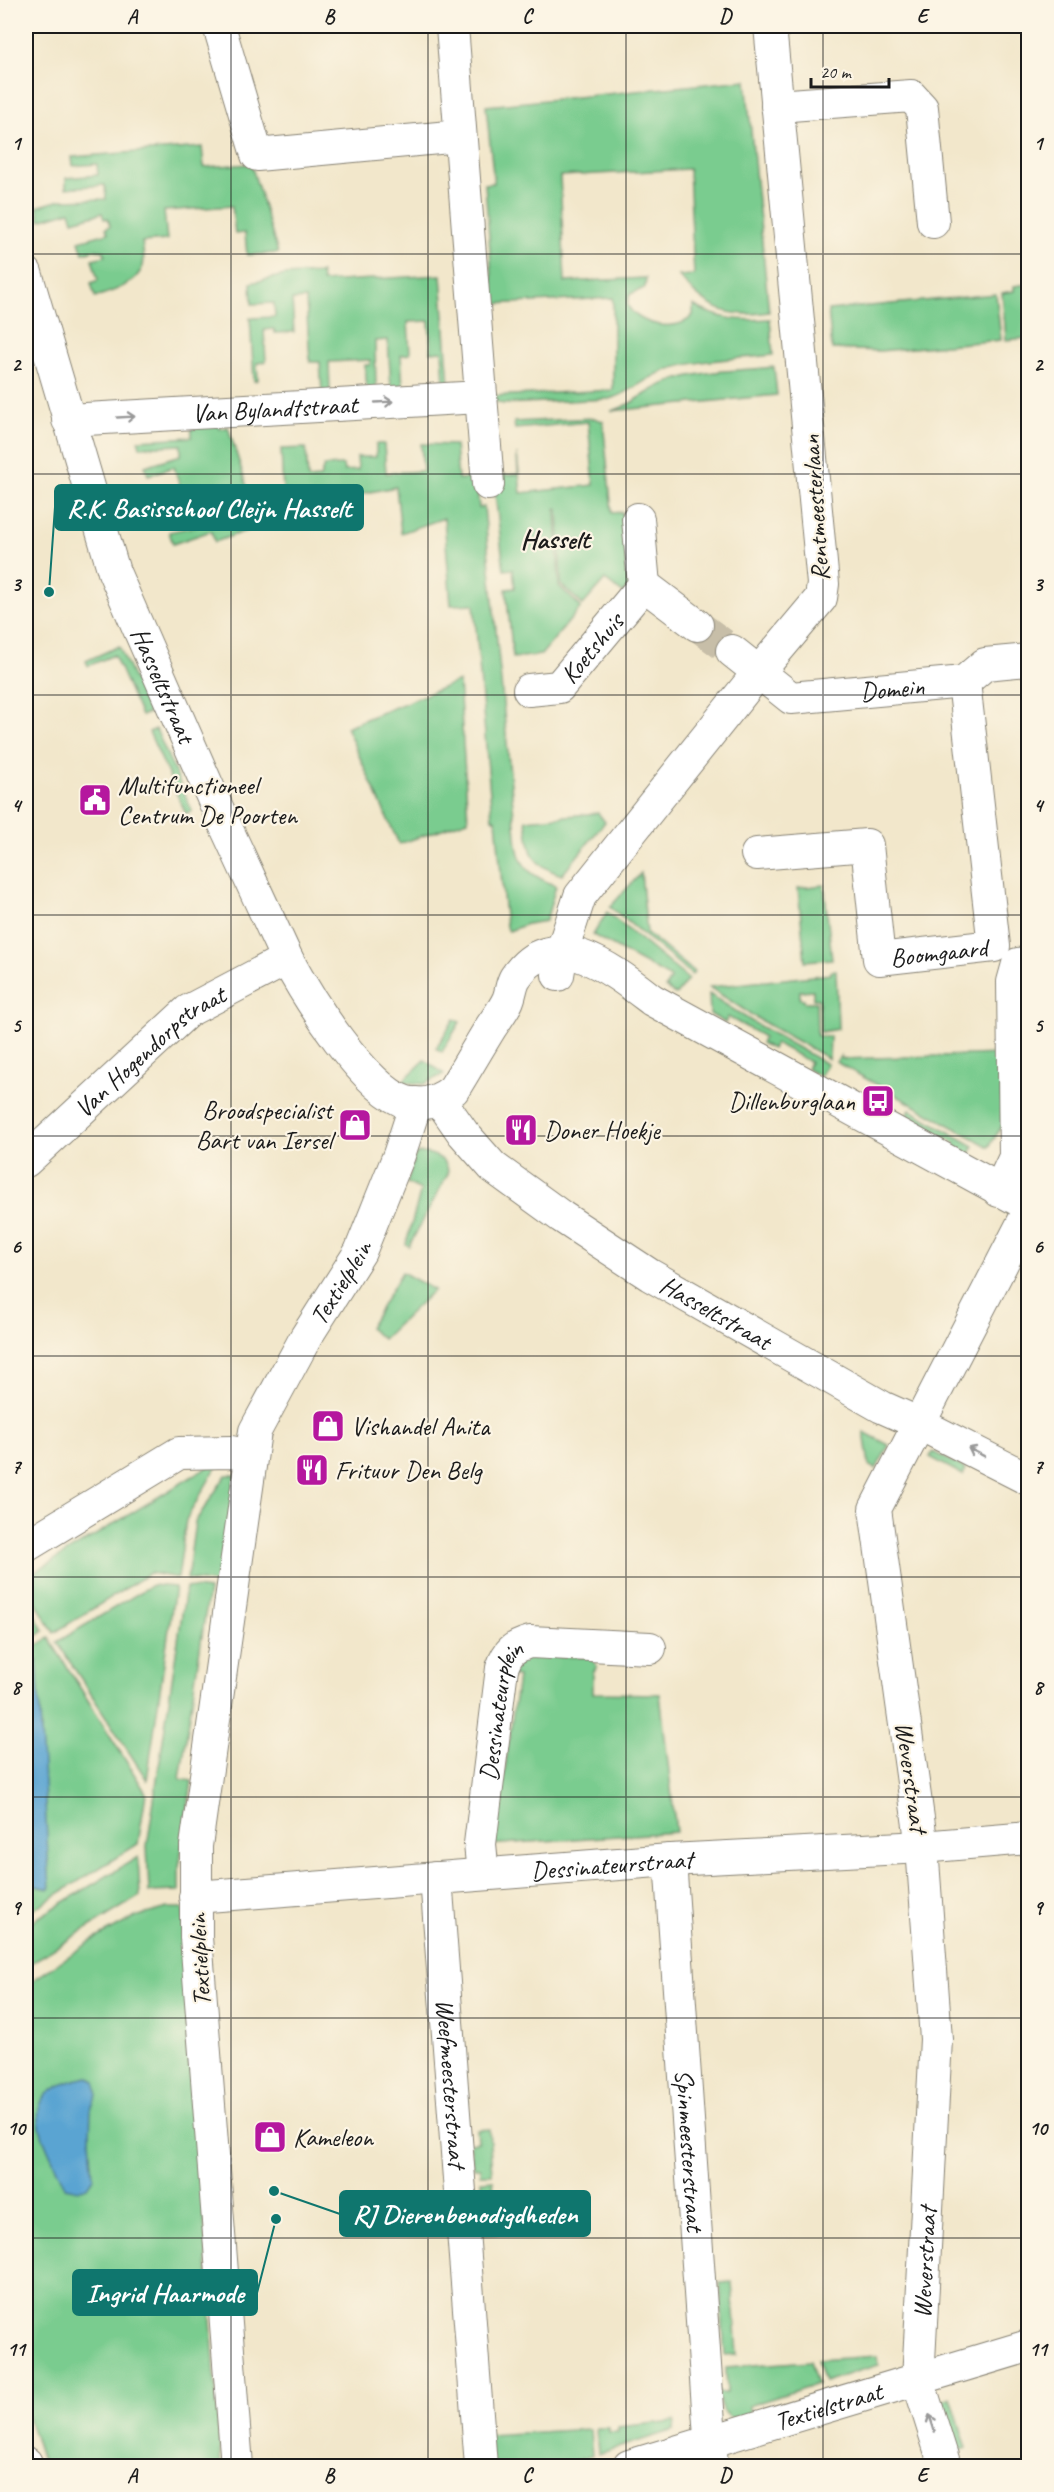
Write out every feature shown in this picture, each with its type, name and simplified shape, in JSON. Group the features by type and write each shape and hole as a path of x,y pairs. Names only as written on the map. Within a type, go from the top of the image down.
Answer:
{"street":[{"path":"219,26 256,155 460,135"},
{"path":"452,26 488,484"},
{"name":"Rentmeesterlaan","path":"560,963 580,896 758,673 821,598 824,584 770,26"},
{"path":"777,106 911,96 922,108 933,222"},
{"name":"Hasseltstraat","path":"26,273 114,572 205,782 287,959 314,1006 379,1087 405,1102 427,1102 463,1133 493,1167 562,1217 650,1275 882,1407 1029,1479"},
{"name":"Van Bylandtstraat","path":"68,420 481,397"},
{"path":"638,519 644,585 698,625"},
{"name":"Koetshuis","path":"528,690 559,687 644,585"},
{"path":"732,651 758,673"},
{"path":"964,682 985,664 1029,660"},
{"name":"Domein","path":"758,673 790,698 964,682"},
{"name":"Boomgaard","path":"757,854 867,845 879,959 994,946 964,682"},
{"path":"427,1102 453,1090 508,1000 513,980 532,960 545,953 560,963 574,953 617,973 652,1000 999,1191 1029,1205"},
{"name":"Van Hogendorpstraat","path":"26,1161 189,1011 287,959"},
{"path":"999,1191 1015,1157 1013,982 1018,964 1029,963"},
{"name":"Textielplein","path":"237,2466 196,1937 196,1846 255,1431 306,1337 360,1252 399,1155 427,1102"},
{"name":"Weverstraat","path":"918,2380 936,2039 922,1846 875,1509 1029,1213"},
{"path":"26,1546 179,1452 231,1452 251,1456"},
{"name":"Dessinateurplein","path":"483,1874 480,1844 502,1668 507,1654 515,1646 530,1642 650,1648"},
{"name":"Dessinateurstraat","path":"195,1897 670,1860 1029,1838"},
{"name":"Spinmeesterstraat","path":"670,1860 711,2454"},
{"name":"Weefmeesterstraat","path":"436,1878 481,2466"},
{"name":"Textielstraat","path":"628,2466 711,2454 918,2380 1029,2346"},
{"path":"918,2380 945,2466"}],"green space":[{"path":"746,80 769,312 741,314 718,309 698,296 679,276 694,275 689,169 560,176 565,282 646,278 645,288 630,294 627,304 639,317 658,324 678,324 686,321 693,315 693,305 721,317 749,320 770,319 773,355 706,361 680,366 659,373 617,397 609,399 503,404 495,401 493,396 613,390 613,298 494,304 485,184 494,183 486,106"},
{"path":"202,147 204,167 251,164 278,253 247,255 245,233 235,234 232,206 164,211 167,240 142,242 144,263 135,278 116,290 95,297 91,283 98,280 92,259 105,256 104,251 93,250 83,253 79,241 108,233 106,228 110,226 108,218 104,219 102,213 73,221 70,211 40,220 37,207 60,200 106,199 105,185 66,188 66,178 98,175 97,164 73,166 72,157"},
{"path":"321,273 322,282 441,275 449,385 444,385 442,351 431,352 429,321 408,322 410,354 401,355 403,388 391,389 388,340 375,341 376,390 367,390 365,365 370,365 370,360 329,362 330,392 322,393 320,362 310,362 306,299 292,300 294,332 275,333 274,329 264,330 266,362 257,363 258,380 254,381 250,318 275,317 274,303 252,304 251,283 285,275"},
{"path":"1028,284 1028,338 1006,340 1002,293 1014,291 1014,286"},
{"path":"996,294 1001,340 880,351 832,349 828,310"},
{"path":"774,367 777,395 611,411 619,409 661,385 681,378 707,373"},
{"path":"594,418 603,421 612,513 622,512 629,586 623,593 605,580 583,605 561,585 558,509 556,508 559,586 581,607 541,655 513,658 506,589 515,588 513,569 504,570 493,476 518,474 517,454 521,493 594,485 588,422 515,429 514,422"},
{"path":"191,421 219,422 219,429 228,427 247,487 241,489 243,504 251,503 254,514 244,517 248,530 215,542 211,531 173,544 169,532 206,524 204,513 166,522 161,506 174,502 171,492 181,489 174,467 148,475 145,466 181,455 181,445 140,447 138,440 192,437"},
{"path":"376,444 384,444 386,473 423,471 421,444 455,445 458,479 470,478 470,484 477,484 479,508 484,507 517,846 522,861 530,872 556,886 546,921 527,924 509,931 506,927 496,820 492,818 474,604 451,605 444,518 401,533 396,487 273,511 271,492 283,491 281,449 306,448 308,479 320,478 324,466 343,465 344,471 358,470 357,457 376,457"},
{"path":"119,646 149,713 141,716 114,655 88,666 86,661"},
{"path":"459,681 468,820 399,844 346,727"},
{"path":"156,729 192,811 186,814 149,732"},
{"path":"598,813 605,822 562,875 551,871 537,861 530,849 526,820"},
{"path":"641,873 647,933 694,972 692,975 610,907"},
{"path":"824,885 832,959 805,961 798,888"},
{"path":"607,912 688,979 676,995 665,988 671,978 593,935"},
{"path":"836,970 838,1029 820,1032 819,999 813,999 813,990 800,991 800,999 804,999 804,1002 816,1002 817,1036 830,1036 829,1059 758,1019 709,987 831,974 831,971"},
{"path":"709,994 756,1024 827,1064 820,1076 807,1069 810,1062 775,1043 772,1049 761,1043 764,1037 728,1017 725,1023 710,1014"},
{"path":"454,1019 460,1022 442,1052 436,1048"},
{"path":"1001,1054 1002,1126 989,1147 836,1062 841,1056 842,1059"},
{"path":"425,1060 444,1074 424,1084 402,1082"},
{"path":"910,1110 974,1146 968,1158 953,1150 956,1143 920,1124 917,1130 903,1122"},
{"path":"429,1154 443,1160 448,1174 409,1246 406,1244 421,1190 407,1183 415,1155"},
{"path":"402,1272 434,1290 383,1339 369,1328"},
{"path":"864,1432 889,1445 876,1469 869,1465"},
{"path":"933,1452 966,1469 963,1475 930,1457"},
{"path":"221,1459 186,1520 178,1578 150,1573 54,1633 26,1585 26,1577"},
{"path":"226,1475 235,1475 221,1584 187,1579 195,1522"},
{"path":"152,1585 175,1587 147,1780 57,1642"},
{"path":"186,1587 209,1590 180,1779 192,1781 179,1867 179,1891 149,1892 147,1846"},
{"path":"26,1601 44,1631 26,1643"},
{"path":"49,1638 146,1793 138,1844 26,1914 26,1884 49,1889 37,1661 26,1667 26,1653"},
{"path":"521,1656 590,1657 597,1666 593,1673 593,1693 660,1694 676,1832 489,1845 497,1826 518,1677 512,1676"},
{"path":"138,1857 140,1896 26,1966 26,1925"},
{"path":"168,1908 183,1908 221,2466 44,2466 26,2412 26,1985 93,1940 135,1917"},
{"path":"489,2129 492,2174 480,2174 480,2168 473,2168 470,2143 478,2142 477,2130"},
{"path":"493,2180 497,2233 485,2234 481,2181"},
{"path":"732,2282 737,2355 725,2356 720,2283"},
{"path":"877,2356 878,2365 824,2382 817,2360"},
{"path":"810,2361 817,2384 748,2406 751,2415 736,2419 722,2409 717,2393 727,2393 726,2367"},
{"path":"951,2397 967,2448 959,2451 943,2400"},
{"path":"675,2421 674,2430 598,2454 596,2428 609,2428 609,2432 618,2432 618,2427"},
{"path":"590,2429 592,2456 557,2466 492,2466 488,2435"}],"water":[{"path":"37,1660 50,1889 26,1884 26,1667"},
{"path":"88,2077 96,2082 97,2095 91,2109 90,2139 93,2178 87,2187 79,2190 65,2187 48,2151 39,2119 40,2105 48,2093 63,2084"}],"tunnel":[{"path":"697,625 732,651"}],"place":[{"name":"R.K. Basisschool Cleijn Hasselt","path":"49,592"},
{"name":"Multifunctioneel Centrum De Poorten","path":"95,800"},
{"name":"Dillenburglaan","path":"878,1101"},
{"name":"Broodspecialist Bart van Iersel","path":"355,1125"},
{"name":"Doner Hoekje","path":"521,1130"},
{"name":"Vishandel Anita","path":"328,1426"},
{"name":"Frituur Den Belg","path":"312,1470"},
{"name":"Kameleon","path":"270,2137"},
{"name":"RJ Dierenbenodigdheden","path":"274,2191"},
{"name":"Ingrid Haarmode","path":"276,2219"}],"district":[{"name":"Hasselt","path":"555,539"}]}
